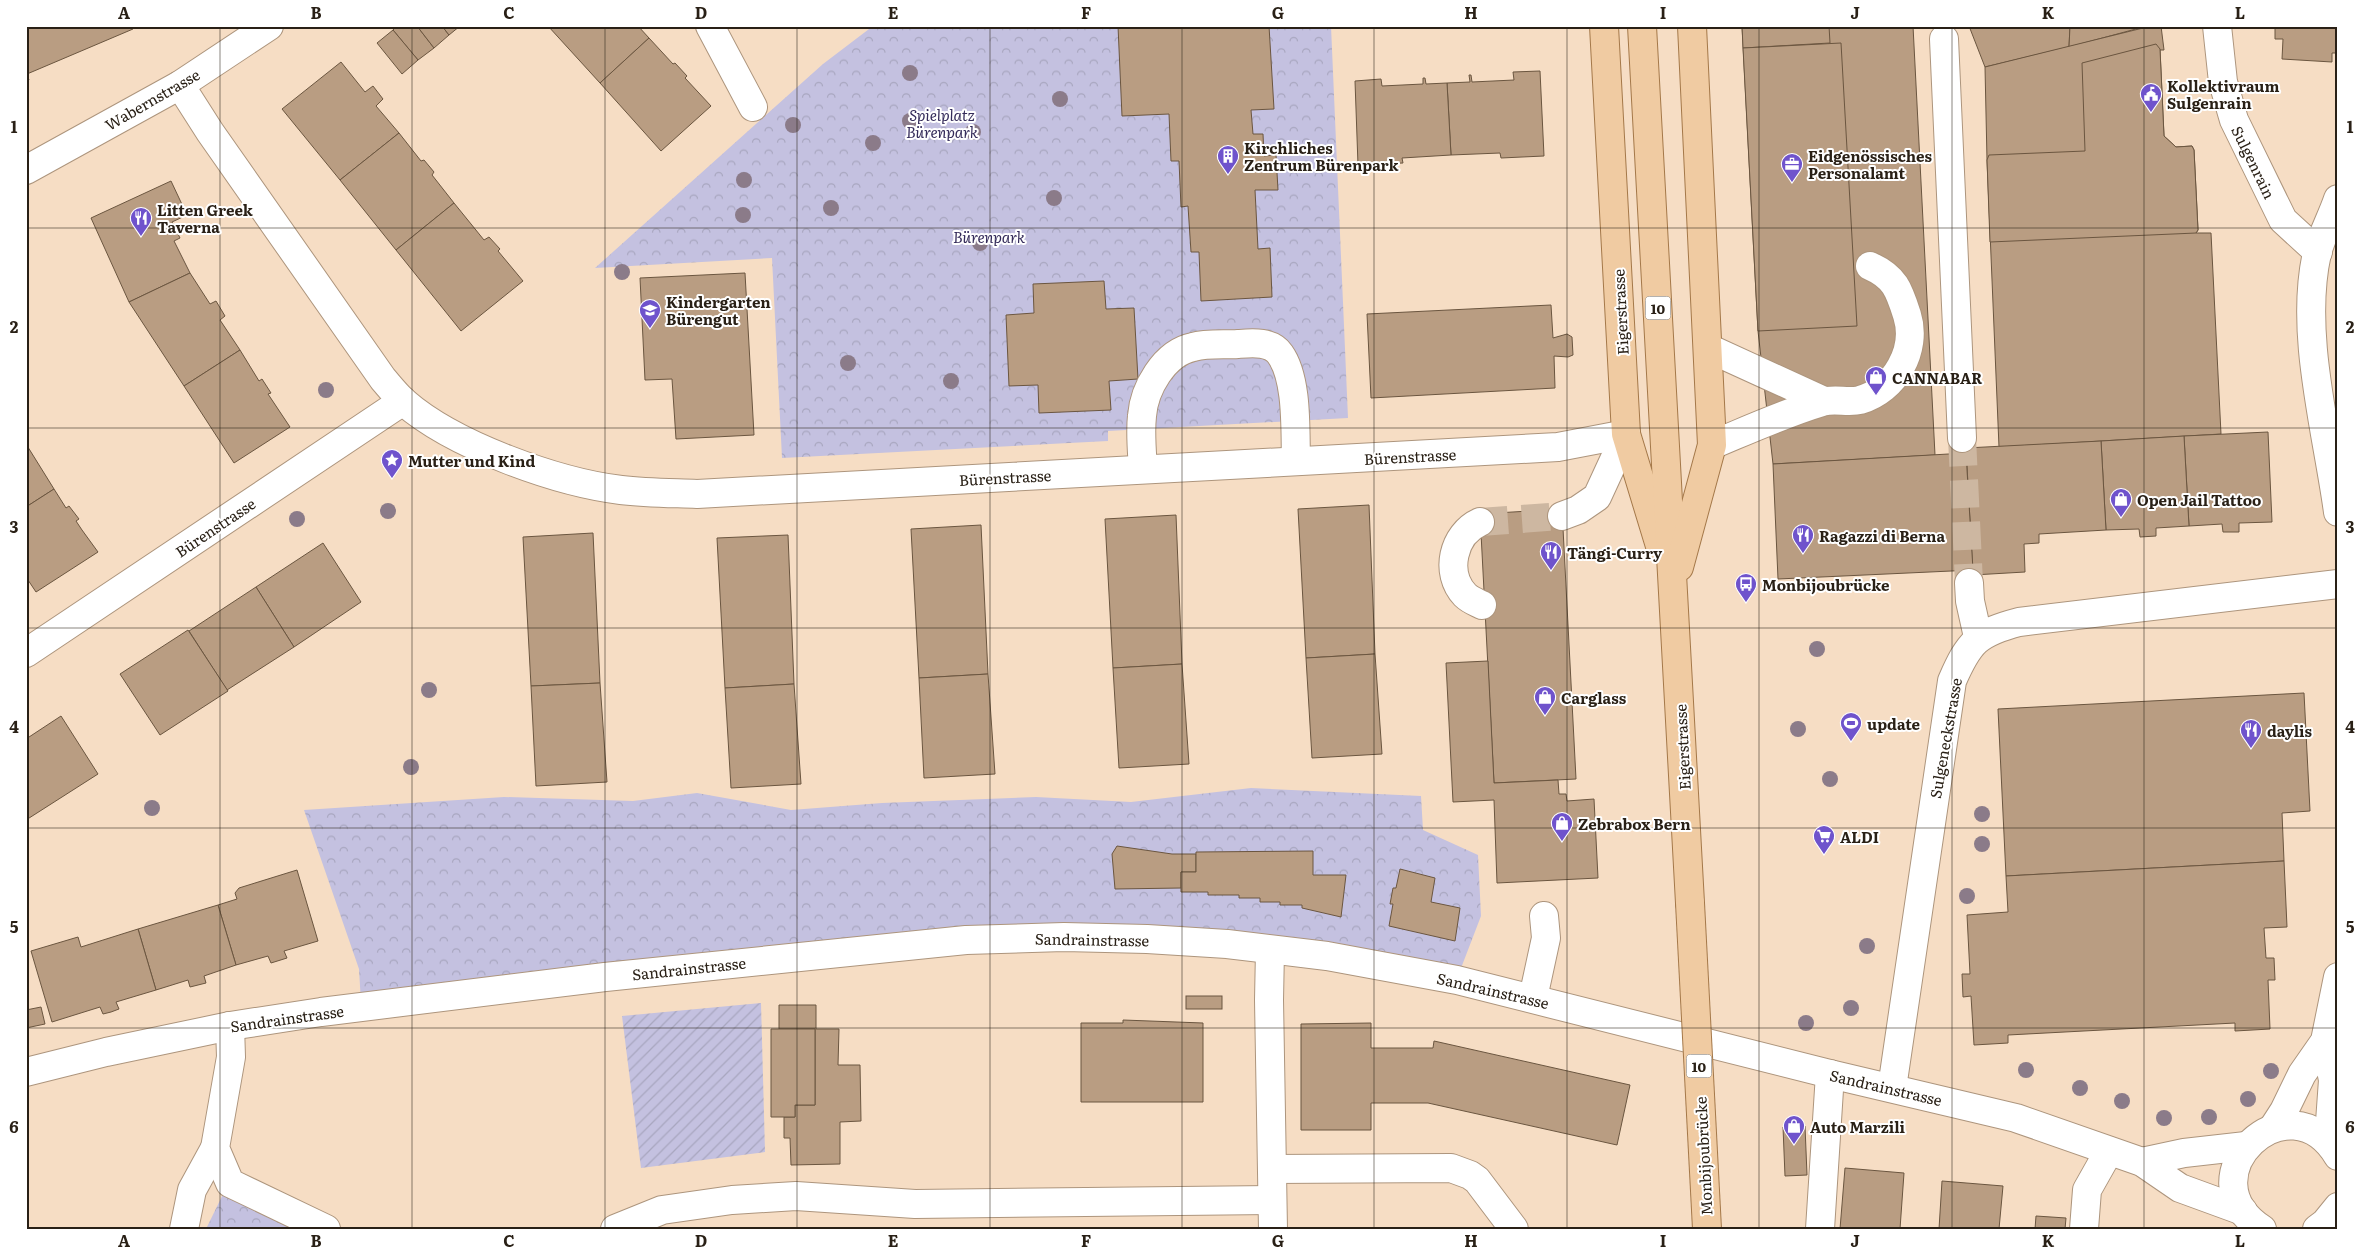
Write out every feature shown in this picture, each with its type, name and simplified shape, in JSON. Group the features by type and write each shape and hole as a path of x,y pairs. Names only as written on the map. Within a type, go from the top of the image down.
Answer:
{"main road":[{"name":"Eigerstrasse","path":"1604,26 1626,434 1673,590"},
{"name":"Eigerstrasse","path":"1642,26 1690,903"},
{"name":"Eigerstrasse","path":"1673,590 1712,445 1692,26"},
{"name":"Monbijoubrücke","path":"1690,903 1707,1229"}],"street":[{"name":"Wabernstrasse","path":"26,146 74,145 180,85 269,26"},
{"path":"710,26 753,107"},
{"name":"Sulgenrain","path":"2217,26 2223,82 2234,120 2283,220 2318,252"},
{"path":"1944,39 1962,438"},
{"name":"Bürenstrasse","path":"180,85 210,132 383,379 403,401 445,430 486,450 563,478 622,490 697,494 1558,447 1626,434"},
{"path":"26,170 74,145"},
{"path":"2337,203 2318,252 2312,289 2314,347 2338,512"},
{"path":"1712,445 1824,401 1860,400 1883,389 1899,372 1908,348 1908,320 1900,291 1885,273 1870,266"},
{"path":"1143,469 1142,417 1144,402 1152,384 1167,361 1192,347 1241,344 1269,344 1280,352 1287,366 1293,402 1296,461"},
{"path":"1708,348 1824,401"},
{"name":"Bürenstrasse","path":"26,654 403,401"},
{"path":"1562,516 1578,510 1597,497 1626,434"},
{"path":"1480,522 1460,538 1453,566 1459,586 1464,594 1482,605"},
{"path":"1969,582 1970,601 1978,638"},
{"name":"Sulgeneckstrasse","path":"1892,1088 1952,681 1963,656 1978,638 1996,628 2019,622 2338,584"},
{"path":"1533,998 1546,938 1544,916"},
{"name":"Sandrainstrasse","path":"26,1072 106,1052 230,1026 321,1012 605,977 966,940 1064,937 1147,939 1327,956 1457,980 1830,1074 2016,1118 2142,1162 2180,1188 2252,1223"},
{"path":"1270,950 1269,1000 1273,1229"},
{"path":"2335,1151 2330,1122 2333,1080 2325,1041 2338,977"},
{"path":"184,1229 192,1190 215,1148 231,1057 230,1026"},
{"path":"2273,1128 2284,1111 2302,1074 2325,1041"},
{"path":"1820,1229 1830,1074"},
{"path":"2252,1223 2237,1199 2234,1185 2239,1158 2246,1146 2258,1135 2273,1128 2289,1126 2306,1128 2321,1136 2335,1151"},
{"path":"2142,1162 2184,1153 2246,1146"},
{"path":"215,1148 230,1183 326,1229"},
{"path":"2084,1229 2087,1190 2108,1151"},
{"path":"1272,1169 1451,1168 1470,1175 1477,1180 1514,1229"},
{"path":"616,1229 662,1210 732,1200 796,1196 915,1204 1272,1200"},
{"path":"2317,1229 2325,1223 2338,1207"}],"green space":[{"name":"Bürenpark","path":"873,26 1331,26 1348,418 1108,431 1108,441 782,458 772,258 595,268 823,64"},
{"path":"1251,788 1421,796 1423,830 1478,855 1481,916 1458,976 1145,934 361,1003 359,969 304,810 504,797 633,801 697,793 791,810 882,803 1036,797 1131,802"},
{"path":"761,1003 765,1152 641,1168 622,1016"},
{"path":"227,1186 319,1229 206,1229"}],"building":[{"path":"26,26 132,26 133,29 27,74 29,80 26,81"},
{"path":"397,26 417,26 434,48 418,60 393,30"},
{"path":"417,26 442,26 449,35 434,48"},
{"path":"442,26 460,26 449,35"},
{"path":"548,26 638,26 649,38 600,83"},
{"name":"Kirchliches Zentrum Bürenpark","path":"1118,26 1269,26 1274,109 1251,110 1253,134 1263,134 1264,156 1276,155 1278,190 1255,190 1258,249 1270,248 1272,297 1201,301 1199,252 1191,252 1188,206 1181,207 1179,161 1171,161 1169,114 1122,116"},
{"path":"1742,26 1913,26 1935,455 1773,464 1758,331"},
{"path":"1742,26 1829,26 1830,43 1743,48"},
{"path":"1969,26 2070,26 2069,47 1985,67"},
{"path":"2070,26 2147,26 2069,47"},
{"path":"2161,26 2164,50 2160,50 2164,136 2176,147 2192,146 2194,150 2198,230 2196,233 2211,233 2221,434 1999,447 1985,67 2147,27"},
{"path":"2275,26 2338,26 2338,53 2332,53 2332,62 2282,59 2283,39 2275,39"},
{"path":"393,30 418,60 402,74 377,43"},
{"path":"649,38 687,76 685,78 711,106 661,151 600,83"},
{"path":"1841,43 1857,326 1758,331 1743,48"},
{"path":"2156,44 2160,49 2164,136 2176,147 2192,146 2194,150 2198,230 2196,233 1990,242 1987,160 1989,155 2085,151 2082,63"},
{"path":"341,62 365,92 373,86 383,99 376,106 399,133 340,180 282,109"},
{"path":"1540,71 1544,156 1501,158 1500,153 1451,155 1447,83 1470,82 1469,75 1471,75 1472,82 1514,80 1513,72"},
{"path":"1423,78 1425,78 1426,84 1447,83 1451,155 1402,158 1403,163 1358,165 1355,81 1381,79 1382,86 1423,84"},
{"path":"399,133 421,161 424,160 434,172 432,175 454,203 396,250 340,180"},
{"path":"171,181 187,215 172,222 180,238 174,241 190,273 129,302 91,218"},
{"path":"454,203 484,240 489,237 500,249 498,251 523,281 461,331 396,250"},
{"path":"190,273 210,304 216,301 225,316 220,320 240,350 184,386 129,302"},
{"path":"745,273 754,435 676,439 672,379 645,380 640,278"},
{"path":"1104,281 1106,309 1134,308 1138,379 1109,381 1111,410 1039,413 1038,385 1009,386 1006,315 1034,313 1033,284"},
{"path":"1551,305 1553,338 1567,334 1572,337 1573,355 1568,357 1554,356 1555,388 1371,398 1367,314"},
{"path":"240,350 259,381 262,379 271,393 268,394 290,427 234,463 184,386"},
{"path":"2268,432 2272,522 2239,523 2239,532 2223,532 2222,524 2189,526 2184,436"},
{"path":"2184,436 2189,526 2156,528 2156,536 2140,537 2139,529 2106,530 2101,441"},
{"path":"2101,441 2106,530 2039,534 2039,543 2024,544 2025,572 1973,575 1966,448"},
{"path":"26,444 54,489 26,507"},
{"path":"1966,453 1973,570 1778,579 1773,464"},
{"path":"54,489 66,508 69,506 79,519 76,521 98,552 36,592 26,577 26,507"},
{"path":"1369,505 1375,654 1306,658 1298,509"},
{"path":"1562,509 1576,779 1494,783 1480,514"},
{"path":"1176,515 1182,664 1113,668 1105,519"},
{"path":"981,525 988,674 919,678 911,529"},
{"path":"593,533 600,683 531,686 523,537"},
{"path":"788,535 794,684 725,688 717,538"},
{"path":"323,543 361,602 294,647 256,587"},
{"path":"256,587 294,647 227,690 189,631"},
{"path":"188,630 228,691 160,735 120,674"},
{"path":"1375,654 1382,754 1312,758 1306,658"},
{"path":"1488,661 1494,783 1558,780 1559,794 1566,794 1567,801 1594,799 1598,878 1497,883 1494,800 1453,802 1446,663"},
{"path":"1182,664 1189,764 1119,768 1113,668"},
{"path":"988,674 995,774 924,778 919,678"},
{"path":"600,683 607,782 536,786 531,686"},
{"path":"794,684 801,784 731,788 725,688"},
{"path":"2304,693 2310,811 2282,813 2284,861 2006,876 1998,709"},
{"path":"61,716 98,774 26,820 26,739"},
{"path":"1117,846 1172,854 1196,854 1196,872 1181,872 1181,888 1115,889 1112,854"},
{"path":"1313,851 1313,875 1346,875 1341,917 1302,908 1302,905 1280,905 1280,902 1260,902 1260,898 1239,898 1239,895 1208,895 1208,892 1181,892 1181,872 1196,872 1196,852"},
{"path":"2284,861 2287,927 2264,928 2266,958 2274,958 2275,980 2268,980 2270,1029 2235,1031 2235,1023 2008,1035 2008,1043 1974,1045 1971,996 1963,997 1962,974 1970,974 1967,915 2008,912 2006,876"},
{"path":"1400,869 1435,878 1431,902 1460,908 1455,941 1389,926 1393,904 1390,904 1393,888 1396,888"},
{"path":"297,870 318,941 284,951 287,958 271,963 268,956 236,965 218,905 237,899 235,893 239,888"},
{"path":"218,905 236,965 204,976 206,983 190,987 188,980 156,990 138,929"},
{"path":"138,929 156,990 116,1002 119,1009 111,1012 103,1014 100,1007 52,1022 31,951 78,937 81,947"},
{"path":"1186,996 1222,996 1222,1009 1186,1009"},
{"path":"779,1005 816,1005 816,1029 839,1029 838,1065 860,1065 861,1121 840,1122 840,1164 791,1165 790,1138 784,1138 784,1117 795,1117 795,1105 815,1105 815,1029 779,1029"},
{"path":"41,1007 45,1024 26,1028 26,1010"},
{"path":"1123,1020 1203,1023 1203,1102 1081,1102 1081,1023 1123,1023"},
{"path":"1371,1023 1371,1048 1433,1048 1434,1041 1630,1085 1617,1145 1428,1103 1371,1103 1371,1130 1301,1130 1301,1024"},
{"path":"771,1029 815,1029 815,1105 795,1105 795,1117 771,1117"},
{"path":"1805,1126 1807,1175 1785,1176 1783,1127"},
{"path":"1845,1168 1904,1173 1900,1229 1840,1229"},
{"path":"1942,1181 2003,1186 1999,1229 1939,1229"},
{"path":"2036,1216 2066,1218 2065,1229 2035,1229"}],"tunnel":[{"path":"1962,438 1969,583"},
{"path":"1480,522 1562,516"}],"place":[{"name":"Kollektivraum Sulgenrain","path":"2151,113"},
{"name":"Kirchliches Zentrum Bürenpark","path":"1228,175"},
{"name":"Eidgenössisches Personalamt","path":"1792,183"},
{"name":"Litten Greek Taverna","path":"141,237"},
{"name":"Kindergarten Bürengut","path":"650,329"},
{"name":"CANNABAR","path":"1876,396"},
{"name":"Mutter und Kind","path":"392,479"},
{"name":"Open Jail Tattoo","path":"2121,518"},
{"name":"Ragazzi di Berna","path":"1803,554"},
{"name":"Tängi-Curry","path":"1551,571"},
{"name":"Monbijoubrücke","path":"1746,603"},
{"name":"Carglass","path":"1545,716"},
{"name":"update","path":"1851,742"},
{"name":"daylis","path":"2251,749"},
{"name":"Zebrabox Bern","path":"1562,842"},
{"name":"ALDI","path":"1824,855"},
{"name":"Auto Marzili","path":"1794,1145"}],"park label":[{"name":"Spielplatz Bürenpark","path":"942,122"}]}
